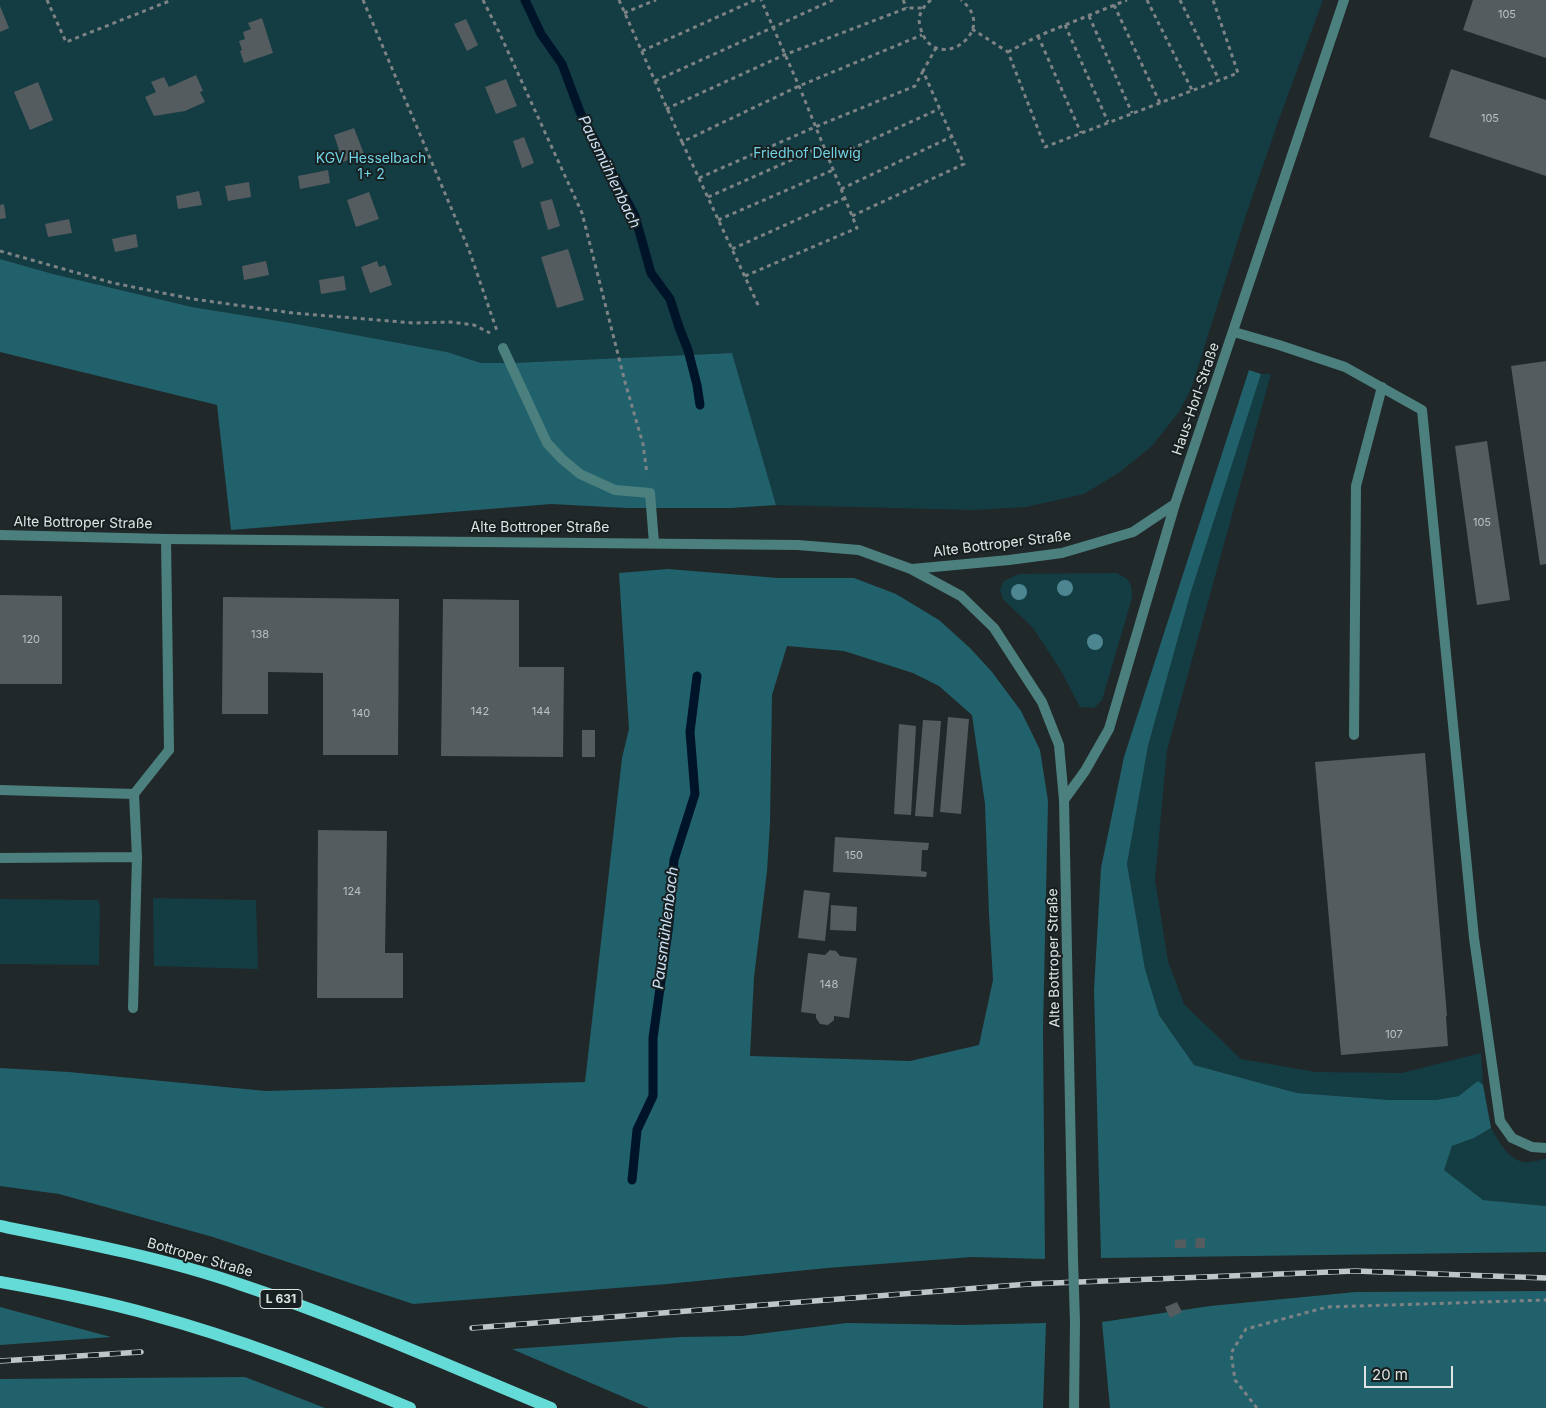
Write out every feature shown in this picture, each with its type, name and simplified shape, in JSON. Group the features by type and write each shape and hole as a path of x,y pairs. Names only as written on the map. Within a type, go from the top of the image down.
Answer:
{"main road":[{"name":"Bottroper Straße","path":"0,1226 148,1257 240,1284 316,1311 551,1408"},
{"path":"0,1282 61,1293 152,1315 230,1338 331,1375 410,1408"}],"street":[{"name":"Haus-Horl-Straße","path":"1064,800 1085,771 1109,729 1175,504 1344,0"},
{"path":"1234,332 1345,367 1422,410 1474,938 1500,1121 1512,1138 1532,1147 1546,1148"},
{"path":"501,343 547,443 562,459 580,474 615,490 650,493 654,543"},
{"path":"1354,735 1356,486 1382,387"},
{"name":"Alte Bottroper Straße","path":"911,569 1062,553 1133,532 1175,504"},
{"name":"Alte Bottroper Straße","path":"0,535 166,539 798,545 859,550 911,569 960,596 994,628 1042,702 1059,745 1064,800 1074,1408"},
{"name":"Alte Bottroper Straße","path":"134,794 168,750 166,539"},
{"path":"0,790 134,794 137,857 133,1008"},
{"path":"0,858 137,857"}],"path":[{"path":"47,0 66,42 172,0"},
{"path":"363,0 469,250 501,343"},
{"path":"483,0 582,213 625,382 643,444 650,493"},
{"path":"619,0 666,109 759,307"},
{"path":"624,13 656,0"},
{"path":"642,52 755,0"},
{"path":"745,276 857,228 799,86 760,0"},
{"path":"655,81 833,0"},
{"path":"903,0 907,8"},
{"path":"931,0 923,8 919,22 922,35 927,42 936,48 945,50 956,48 964,43 972,29 973,20 970,11 961,0"},
{"path":"1008,52 1038,36 1127,0"},
{"path":"1147,0 1192,90"},
{"path":"1180,0 1219,80"},
{"path":"972,29 1008,52 1045,147 1238,73 1214,0"},
{"path":"1114,5 1160,103"},
{"path":"666,109 784,55 907,8 923,8"},
{"path":"1089,15 1132,113"},
{"path":"1066,25 1108,122"},
{"path":"682,142 799,86 922,35"},
{"path":"1038,36 1081,133"},
{"path":"699,178 915,86 936,48"},
{"path":"852,216 964,164 923,71"},
{"path":"829,159 939,109"},
{"path":"841,189 951,136"},
{"path":"708,198 823,146"},
{"path":"718,220 833,170"},
{"path":"732,249 845,198"},
{"path":"0,251 113,283 193,299 302,314 414,323 450,322 474,325 501,343"},
{"path":"1256,1408 1235,1380 1231,1353 1246,1329 1327,1307 1546,1300"}],"green space":[{"path":"0,0 1323,0 1246,215 1191,389 1179,412 1152,446 1120,472 1084,494 1026,507 974,510 776,505 732,353 481,363 447,352 192,307 53,274 0,259"},
{"path":"1261,374 1271,374 1167,750 1155,880 1168,961 1184,1004 1241,1059 1316,1072 1402,1073 1481,1053 1483,1085 1459,1096 1436,1100 1390,1100 1297,1093 1194,1065 1159,1015 1145,969 1127,864 1148,746 1190,595"},
{"path":"1116,573 1129,582 1132,598 1102,700 1094,708 1080,707 1060,669 1033,628 1003,599 1000,590 1004,581 1019,574"},
{"path":"153,898 256,900 258,969 154,966"},
{"path":"0,899 98,900 100,907 99,965 0,964"},
{"path":"1491,1128 1508,1153 1517,1160 1531,1162 1546,1159 1546,1206 1483,1200 1444,1170 1452,1146 1474,1138"}],"shaded area":[{"path":"0,259 53,274 192,307 447,352 481,363 732,353 776,505 731,508 627,508 551,504 231,530 217,405 0,352"},
{"path":"1249,370 1261,374 1190,595 1148,746 1127,864 1145,969 1159,1015 1194,1065 1297,1093 1390,1100 1436,1100 1459,1096 1478,1081 1483,1085 1491,1128 1474,1138 1452,1146 1444,1170 1483,1200 1546,1206 1546,1252 1101,1258 1094,990 1101,868 1124,757"},
{"path":"668,569 778,578 854,578 896,594 939,620 970,648 992,672 1021,711 1040,750 1048,801 1043,1029 1045,1259 972,1257 413,1304 213,1237 59,1194 0,1186 0,1068 69,1072 266,1091 585,1082 622,758 629,729 619,573","holes":["787,646 844,651 913,673 939,686 972,715 985,804 993,980 979,1045 910,1061 750,1056 754,977 767,871 770,823 772,695"]},
{"path":"1546,1291 1546,1408 1110,1408 1102,1322 1210,1306 1356,1292"},
{"path":"0,1307 111,1337 0,1345"},
{"path":"847,1323 963,1325 1046,1323 1043,1408 649,1408 512,1349 681,1337 742,1336"},
{"path":"245,1377 325,1408 0,1408 0,1379"}],"building":[{"path":"1473,0 1546,0 1546,58 1463,30"},
{"path":"0,6 9,28 0,32"},
{"path":"262,18 273,53 244,63 239,41 245,39 243,32 251,29 248,23"},
{"path":"466,19 478,45 467,51 454,24"},
{"path":"1451,69 1546,100 1546,176 1429,137"},
{"path":"196,75 203,91 200,92 205,102 185,111 154,116 145,97 156,92 151,82 164,77 169,87"},
{"path":"506,79 517,106 496,114 485,87"},
{"path":"38,82 53,120 30,130 14,92"},
{"path":"354,128 364,154 343,162 334,135"},
{"path":"524,137 534,163 522,168 513,141"},
{"path":"328,170 330,183 300,189 298,176"},
{"path":"249,182 251,197 228,201 225,186"},
{"path":"199,191 202,205 178,209 176,196"},
{"path":"369,192 379,219 356,227 347,200"},
{"path":"552,199 560,226 548,230 540,202"},
{"path":"4,204 6,218 0,219 0,205"},
{"path":"69,219 72,233 48,237 45,224"},
{"path":"136,234 138,247 115,252 112,239"},
{"path":"568,249 584,300 557,308 541,257"},
{"path":"266,261 269,275 244,280 242,266"},
{"path":"377,261 379,267 385,265 392,285 370,293 361,267"},
{"path":"344,276 346,290 321,294 319,280"},
{"path":"1546,361 1546,564 1540,565 1511,366"},
{"path":"1487,441 1510,600 1477,605 1455,446"},
{"path":"0,595 62,596 62,684 0,684"},
{"path":"223,597 399,599 398,755 323,755 323,673 268,672 268,714 222,714"},
{"path":"443,599 519,600 519,667 564,667 563,757 441,756"},
{"path":"948,717 969,719 961,814 940,812"},
{"path":"923,720 941,721 933,817 915,816"},
{"path":"899,724 916,726 911,815 894,814"},
{"path":"582,730 595,730 595,757 582,757"},
{"path":"1425,753 1448,1046 1341,1055 1315,762"},
{"path":"318,830 387,831 385,953 403,953 403,998 317,998"},
{"path":"835,837 929,843 928,850 922,850 921,871 927,872 926,877 833,872"},
{"path":"804,890 830,893 825,941 798,938"},
{"path":"831,905 857,907 856,931 830,930"},
{"path":"830,950 836,951 840,956 857,958 849,1018 834,1016 834,1020 828,1025 820,1024 816,1014 801,1012 808,953 825,955"},
{"path":"1196,1238 1205,1238 1205,1248 1195,1248"},
{"path":"1186,1239 1186,1248 1175,1248 1175,1240"},
{"path":"1177,1302 1182,1312 1170,1318 1165,1307"}],"waterway":[{"name":"Pausmühlenbach","path":"525,0 541,34 562,64 580,112 635,216 651,273 670,299 688,350 700,405"},
{"name":"Pausmühlenbach","path":"632,1180 637,1130 653,1096 653,1038 669,924 674,860 695,794 690,732 697,676"}],"railway":[{"path":"472,1328 1029,1284 1355,1271 1546,1278"},
{"path":"0,1361 141,1352"}],"park label":[{"name":"Friedhof Dellwig","path":"807,154"},
{"name":"KGV Hesselbach 1+ 2","path":"371,168"}]}
